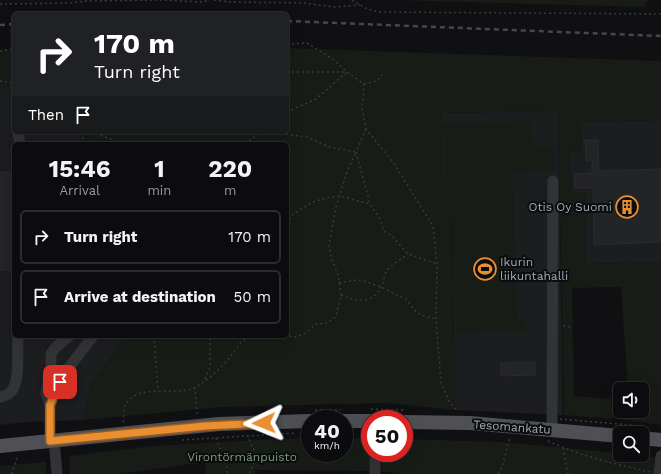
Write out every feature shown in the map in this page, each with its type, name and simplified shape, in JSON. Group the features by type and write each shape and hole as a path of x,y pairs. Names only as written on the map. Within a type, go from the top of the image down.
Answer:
{"main road":[{"path":"0,446 219,424 301,421"},
{"name":"Tesomankatu","path":"413,422 470,424 549,434 613,436"},
{"path":"649,439 661,440"}],"street":[{"path":"549,434 553,181"},
{"path":"0,397 5,396 12,391 15,384 17,374 18,338"},
{"path":"57,474 52,441 50,405 46,393 51,366 51,354 55,348 67,338"},
{"path":"50,405 60,382 91,338"},
{"path":"659,474 661,456"},
{"path":"374,462 375,474"}],"path":[{"path":"0,4 100,1 201,2 210,0"},
{"path":"214,0 230,2 303,3 335,7 360,5"},
{"path":"352,0 367,9 380,12 661,14"},
{"path":"289,44 307,43 334,60 346,72 364,84 377,81 384,72"},
{"path":"0,51 12,49"},
{"path":"289,72 346,72"},
{"path":"289,111 316,99 346,72"},
{"path":"0,81 12,83"},
{"path":"364,84 362,108 366,129 393,162 432,226 437,264 436,318 441,383 449,401 457,411"},
{"path":"289,336 296,336 306,333 316,324 328,323 336,316 342,295 329,245 339,196 347,171 366,129"},
{"path":"97,134 111,139 112,142"},
{"path":"248,142 258,134"},
{"path":"285,134 307,137 328,147 356,152"},
{"path":"356,152 370,204 380,219 384,231 392,236 408,254 437,264"},
{"path":"289,220 292,214 313,202 339,196 370,204"},
{"path":"342,295 355,300 366,300 374,296 381,287 387,271 408,254"},
{"path":"339,283 356,280 381,287 407,300 416,312 424,316 436,318"},
{"path":"154,338 158,391"},
{"path":"204,380 210,367 210,338"},
{"path":"123,422 126,404 133,397 143,393 158,391 175,392 195,388 219,370 243,339 246,338"},
{"path":"195,388 197,415"},
{"path":"182,440 301,433"},
{"path":"549,434 563,448 596,459 659,474"},
{"path":"247,435 257,456 250,474"},
{"path":"498,474 502,467 510,437"},
{"path":"216,438 227,468 226,474"},
{"path":"563,448 566,470 568,474"},
{"path":"12,456 24,455"},
{"path":"12,474 18,456"}],"shaded area":[{"path":"0,84 12,85 12,134 81,134 82,142 12,142 12,338 126,338 91,384 83,420 27,422 0,425"},
{"path":"558,111 563,415 455,410 452,177 442,177 441,113"},
{"path":"661,120 661,268 660,262 586,264 585,192 571,193 569,152 582,151 581,122"}],"green space":[{"path":"393,0 648,0 644,7"},
{"path":"289,48 661,61 661,120 581,122 582,151 569,152 571,192 585,192 586,264 661,262 661,425 620,419 649,418 649,382 628,382 621,287 572,288 574,396 611,399 613,419 564,415 558,111 441,113 442,176 452,177 452,208 454,208 454,175 445,175 443,123 531,121 532,146 553,146 554,171 512,172 517,319 525,319 525,331 456,332 454,218 452,218 455,410 386,403 222,407 83,420 91,384 126,338 289,338 289,142 82,142 81,134 289,134"},
{"path":"12,49 12,85 0,84 0,50"},
{"name":"Virontörmänpuisto","path":"353,438 361,438 361,462 369,462 369,471 256,470 255,474 206,474 205,462 119,474 70,474 69,456 152,446 272,439 301,439 301,462 353,462"},
{"path":"413,439 502,442 613,452 613,462 649,462 649,457 655,457 654,474 401,474 381,471 382,462 413,462"},
{"path":"46,462 46,474 0,474 0,466"}],"building":[{"name":"Otis Oy Suomi","path":"585,140 598,140 599,171 661,169 661,242 594,245 593,188 575,188 575,174 592,173 592,160 586,161"},
{"path":"0,172 12,172 11,270 0,270"},
{"path":"535,362 535,375 501,376 501,363"}],"railway":[{"path":"289,21 661,36"},
{"path":"0,25 12,24"}],"place":[{"name":"Otis Oy Suomi","path":"627,207"},
{"name":"Ikurin liikuntahalli","path":"485,269"}],"route":[{"path":"60,382 50,405 50,441 219,424 264,423"}]}
